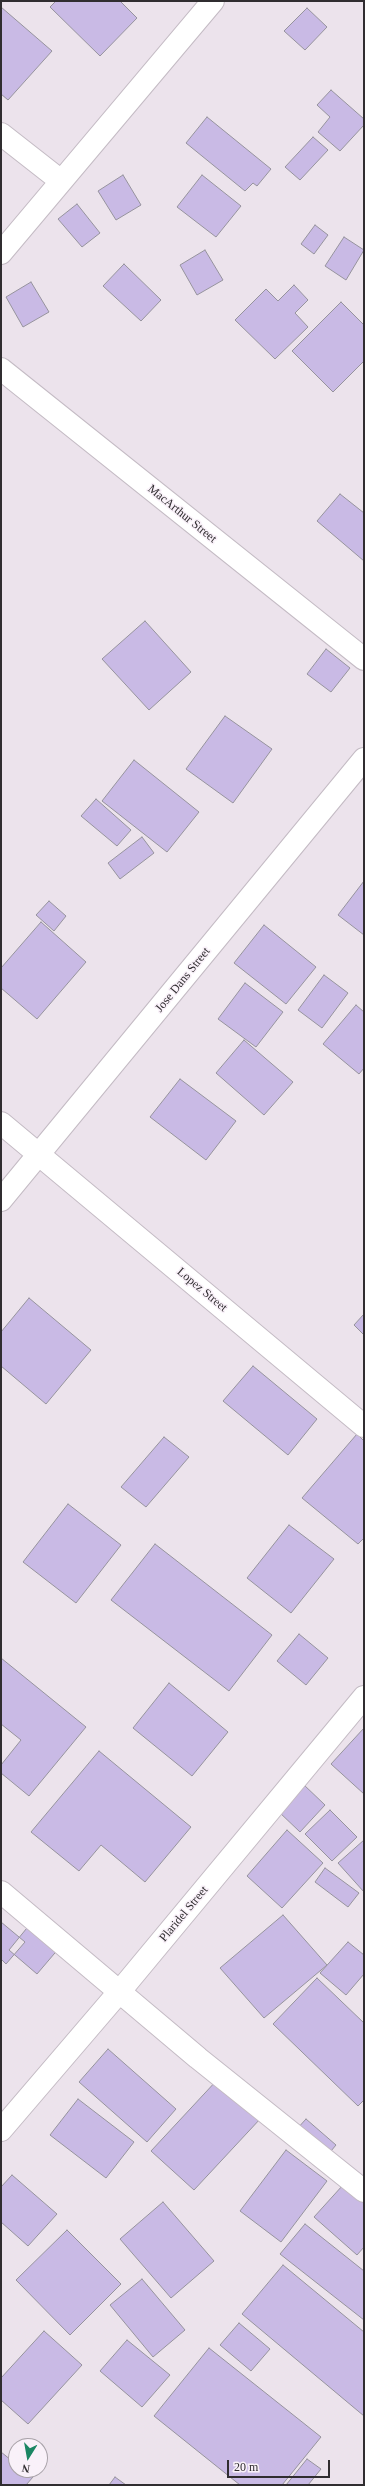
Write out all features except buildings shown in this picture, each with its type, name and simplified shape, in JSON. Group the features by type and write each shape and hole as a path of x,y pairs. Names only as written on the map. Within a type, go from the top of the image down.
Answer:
{"street":[{"path":"1,253 212,1"},
{"path":"1,134 60,181"},
{"name":"MacArthur Street","path":"1,369 364,660"},
{"name":"Jose Dans Street","path":"1,1200 364,759"},
{"name":"Lopez Street","path":"1,1123 364,1426"},
{"name":"Plaridel Street","path":"1,2130 120,1991 364,1696"},
{"path":"1,1892 364,2191"}]}
